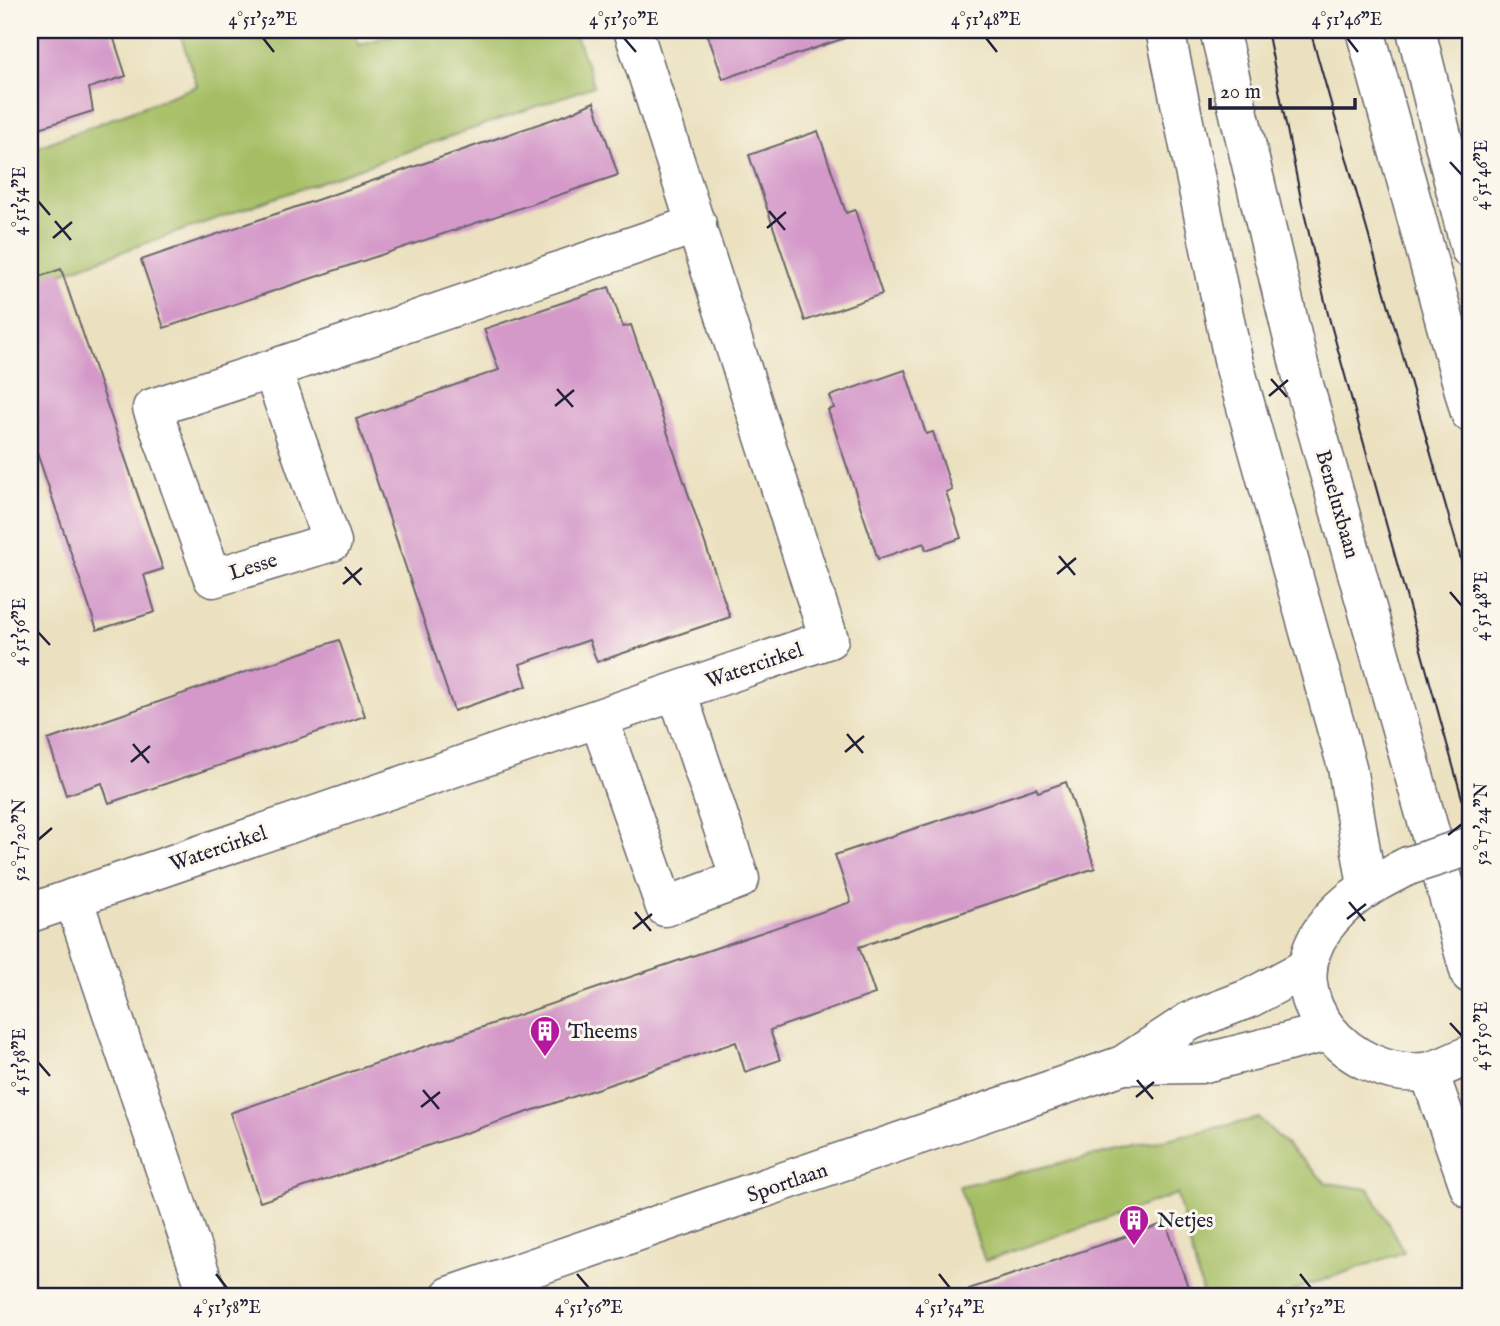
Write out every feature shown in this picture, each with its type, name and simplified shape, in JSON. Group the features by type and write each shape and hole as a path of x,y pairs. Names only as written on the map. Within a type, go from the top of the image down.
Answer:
{"street":[{"name":"Watercirkel","path":"30,913 829,639 633,30"},
{"path":"1165,30 1234,364 1347,767 1367,886"},
{"name":"Beneluxbaan","path":"1219,30 1303,381 1470,974"},
{"path":"1365,30 1470,413"},
{"path":"1416,30 1470,249"},
{"name":"Lesse","path":"272,369 332,542 213,578 152,408 696,224"},
{"path":"599,719 664,907 740,879 677,692"},
{"path":"1467,1056 1429,1072 1410,1073 1360,1060 1327,1032 1311,1004 1308,967 1321,931 1344,904 1367,886 1408,866 1470,846"},
{"path":"73,898 208,1296"},
{"name":"Sportlaan","path":"450,1296 1123,1065 1190,1021 1250,998 1308,967"},
{"name":"Sportlaan","path":"1123,1065 1200,1064 1327,1032"},
{"path":"1429,1072 1470,1189"}],"green space":[{"path":"179,30 354,30 359,45 408,30 574,30 594,86 30,284 30,150 197,86"},
{"path":"1259,1118 1326,1183 1369,1189 1404,1252 1292,1291 1292,1296 1203,1296 1177,1194 985,1261 959,1186"}],"building":[{"path":"30,30 111,30 126,76 89,88 93,111 30,131"},
{"path":"706,30 847,30 848,37 723,79"},
{"path":"594,102 618,175 164,328 141,260 568,114"},
{"path":"818,131 846,213 855,210 882,294 805,321 749,155"},
{"path":"61,269 163,569 144,575 155,612 97,630 30,432 30,280"},
{"path":"609,287 623,327 631,325 730,617 597,662 589,640 520,664 527,686 454,711 356,419 499,370 484,329"},
{"path":"905,370 926,434 933,432 952,490 946,492 961,538 926,550 924,543 878,559 828,410 834,408 830,396"},
{"path":"339,640 365,716 109,803 102,783 66,795 48,740"},
{"name":"Theems","path":"1066,782 1095,868 859,947 875,994 770,1030 780,1060 745,1072 736,1042 260,1202 230,1113 851,902 835,855 1036,788 1038,792"},
{"name":"Netjes","path":"1166,1223 1191,1296 970,1296 969,1289"}],"tram line":[{"path":"1267,30 1302,204 1328,314 1470,827"},
{"path":"1310,30 1470,591"}],"place":[{"name":"Theems","path":"545,1058"},
{"name":"Netjes","path":"1134,1247"}]}
